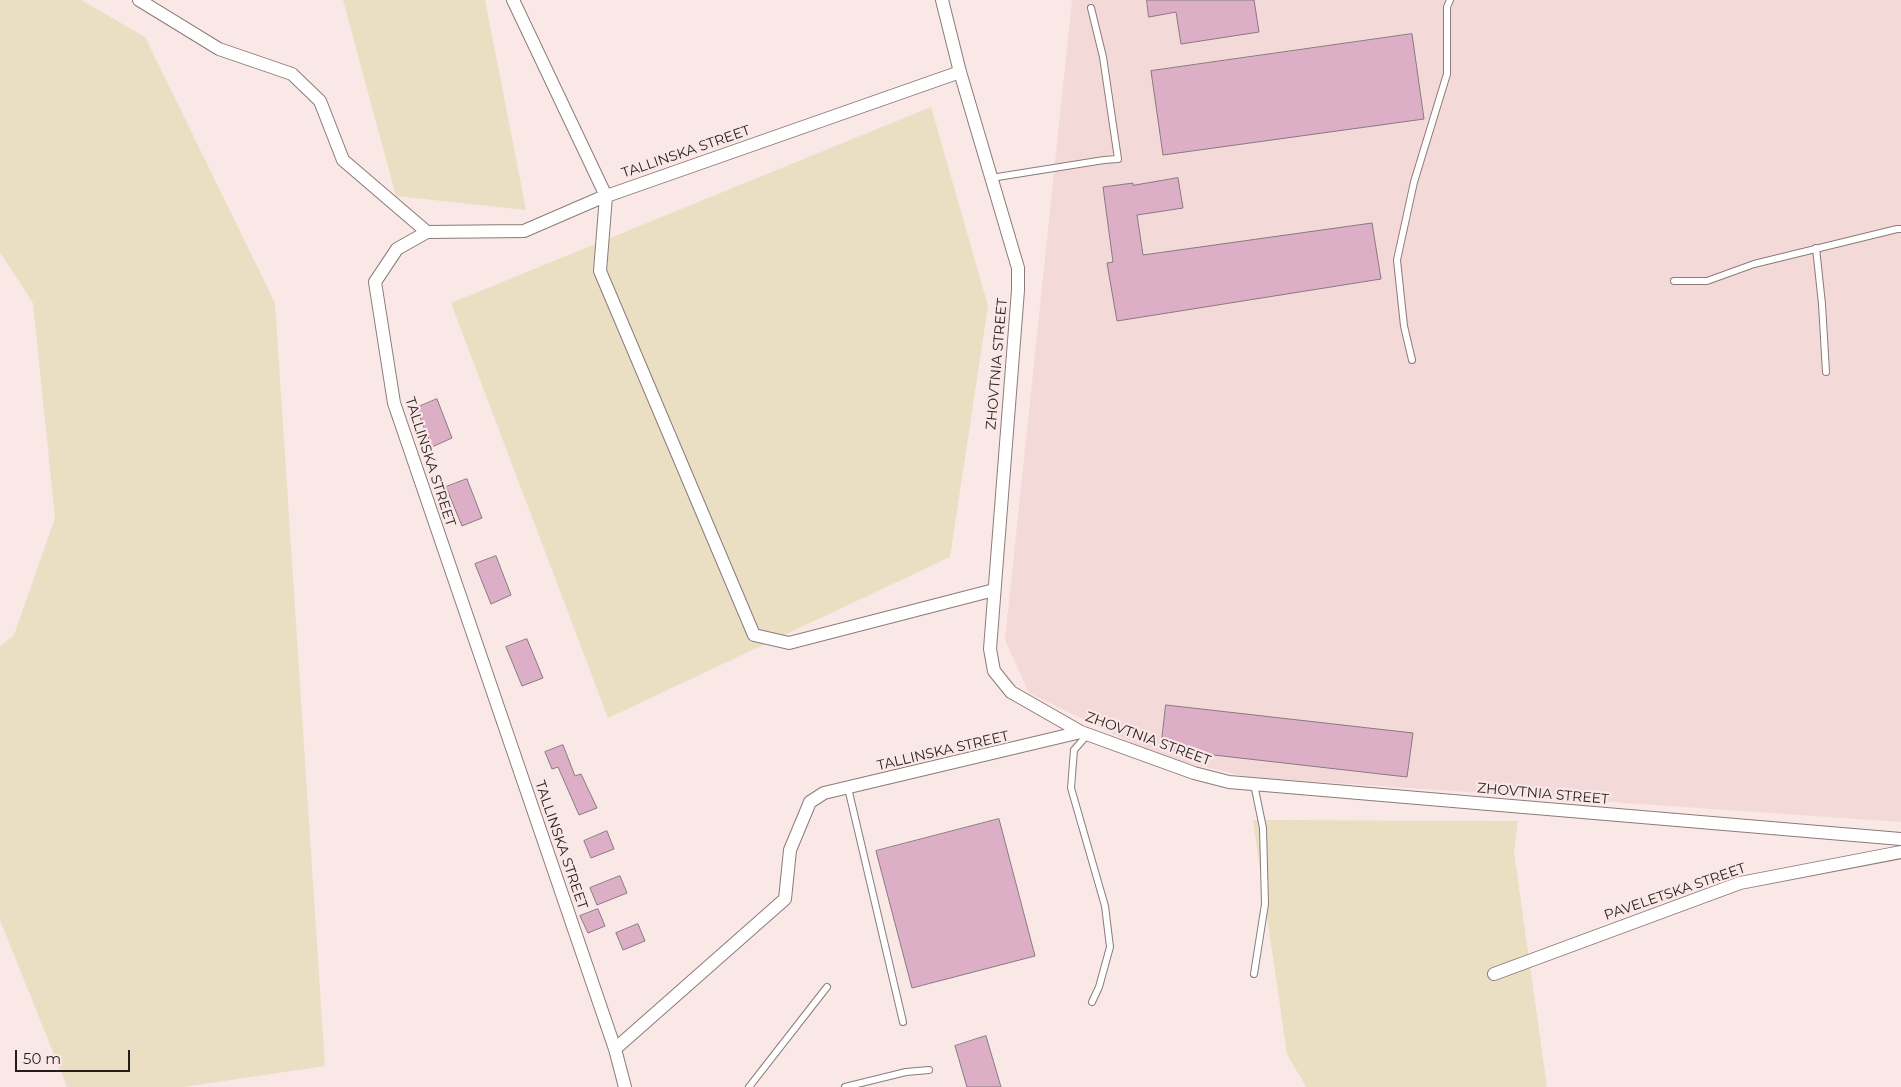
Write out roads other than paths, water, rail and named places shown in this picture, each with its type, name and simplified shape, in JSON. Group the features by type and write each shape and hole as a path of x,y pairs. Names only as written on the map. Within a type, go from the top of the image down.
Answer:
{"street":[{"path":"139,0 219,49 292,74 320,101 343,160 427,232"},
{"path":"513,0 606,196 600,271 754,635 789,643 994,590"},
{"name":"ZHOVTNIA STREET","path":"943,0 960,72 1018,268 1018,290 990,649 994,671 1010,692 1084,733 1194,773 1229,782 1901,839"},
{"name":"TALLINSKA STREET","path":"625,1087 615,1049 394,403 375,282 397,249 427,232 524,230 606,196 960,72"},
{"name":"TALLINSKA STREET","path":"615,1049 785,899 790,850 810,802 824,793 1084,733"},
{"name":"PAVELETSKA STREET","path":"1494,974 1740,883 1901,852"}],"lane":[{"path":"1412,360 1404,326 1397,260 1414,182 1447,74 1447,7 1450,0"},
{"path":"991,178 1118,159 1103,57 1091,8"},
{"path":"1674,281 1707,281 1754,264 1901,229"},
{"path":"1816,248 1826,372"},
{"path":"1084,733 1074,750 1071,788 1105,906 1110,947 1099,987 1092,1002"},
{"path":"1254,784 1263,828 1265,904 1254,974"},
{"path":"848,788 903,1022"},
{"path":"749,1087 826,987"},
{"path":"845,1087 906,1072 929,1070"}]}
